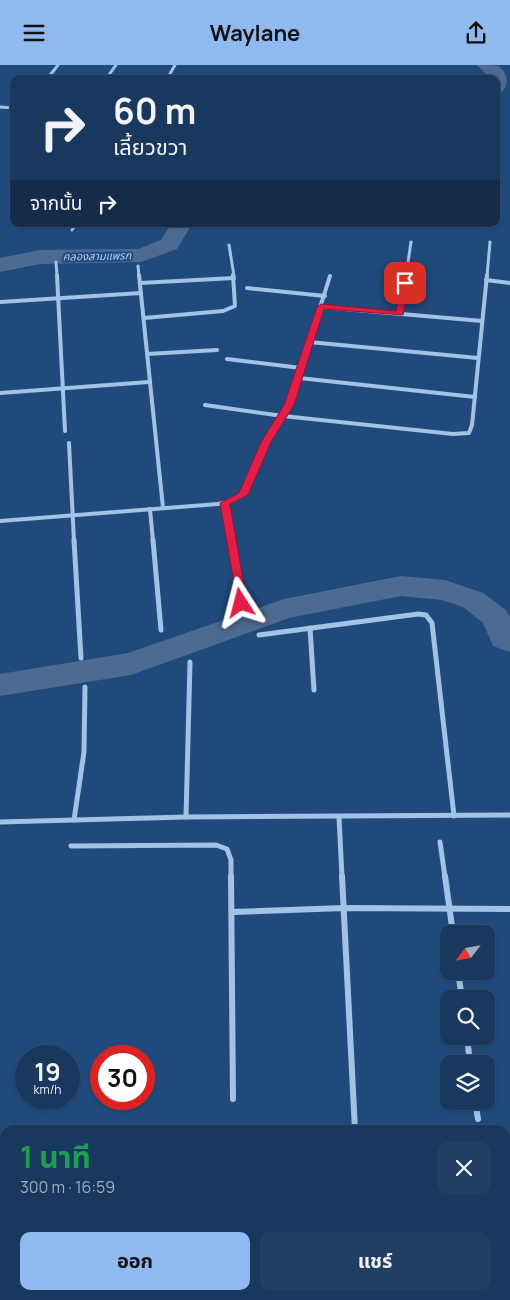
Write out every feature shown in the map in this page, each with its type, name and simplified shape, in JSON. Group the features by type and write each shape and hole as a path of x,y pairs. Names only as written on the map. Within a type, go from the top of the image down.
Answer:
{"street":[{"path":"400,313 411,242"},
{"path":"205,405 283,416 464,435 471,430 490,243"},
{"path":"144,317 230,309 235,306 230,245"},
{"path":"56,262 61,389 65,431"},
{"path":"138,266 163,508"},
{"path":"0,521 225,503 243,495 266,442 283,416 299,378 330,276"},
{"path":"140,283 234,277"},
{"path":"486,280 510,283"},
{"path":"247,288 324,295"},
{"path":"0,302 142,293"},
{"path":"321,307 482,321"},
{"path":"309,342 478,358"},
{"path":"147,354 217,350"},
{"path":"227,359 302,368"},
{"path":"299,378 475,397"},
{"path":"0,393 149,382"},
{"path":"69,443 81,658"},
{"path":"225,503 241,603"},
{"path":"150,509 161,631"},
{"path":"258,635 418,614 426,615 432,623 454,816"},
{"path":"310,628 314,690"},
{"path":"186,817 190,662"},
{"path":"74,820 84,752 85,687"},
{"path":"0,822 186,817 510,815"},
{"path":"339,817 356,1125"},
{"path":"440,842 452,925"},
{"path":"71,846 216,845 227,849 231,860 233,1099"},
{"path":"232,912 344,908 510,909"},
{"path":"476,1110 478,1119"}],"waterway":[{"name":"คลองสามแพรก","path":"486,65 499,75"},
{"name":"คลองสามแพรก","path":"0,265 40,257 141,255 169,244 179,227"},
{"path":"0,685 131,664 284,609 401,586 445,590 473,600 495,617 504,638 510,641"}],"route":[{"path":"241,603 225,503 243,495 266,442 289,405 321,307 400,313 405,283"}]}
